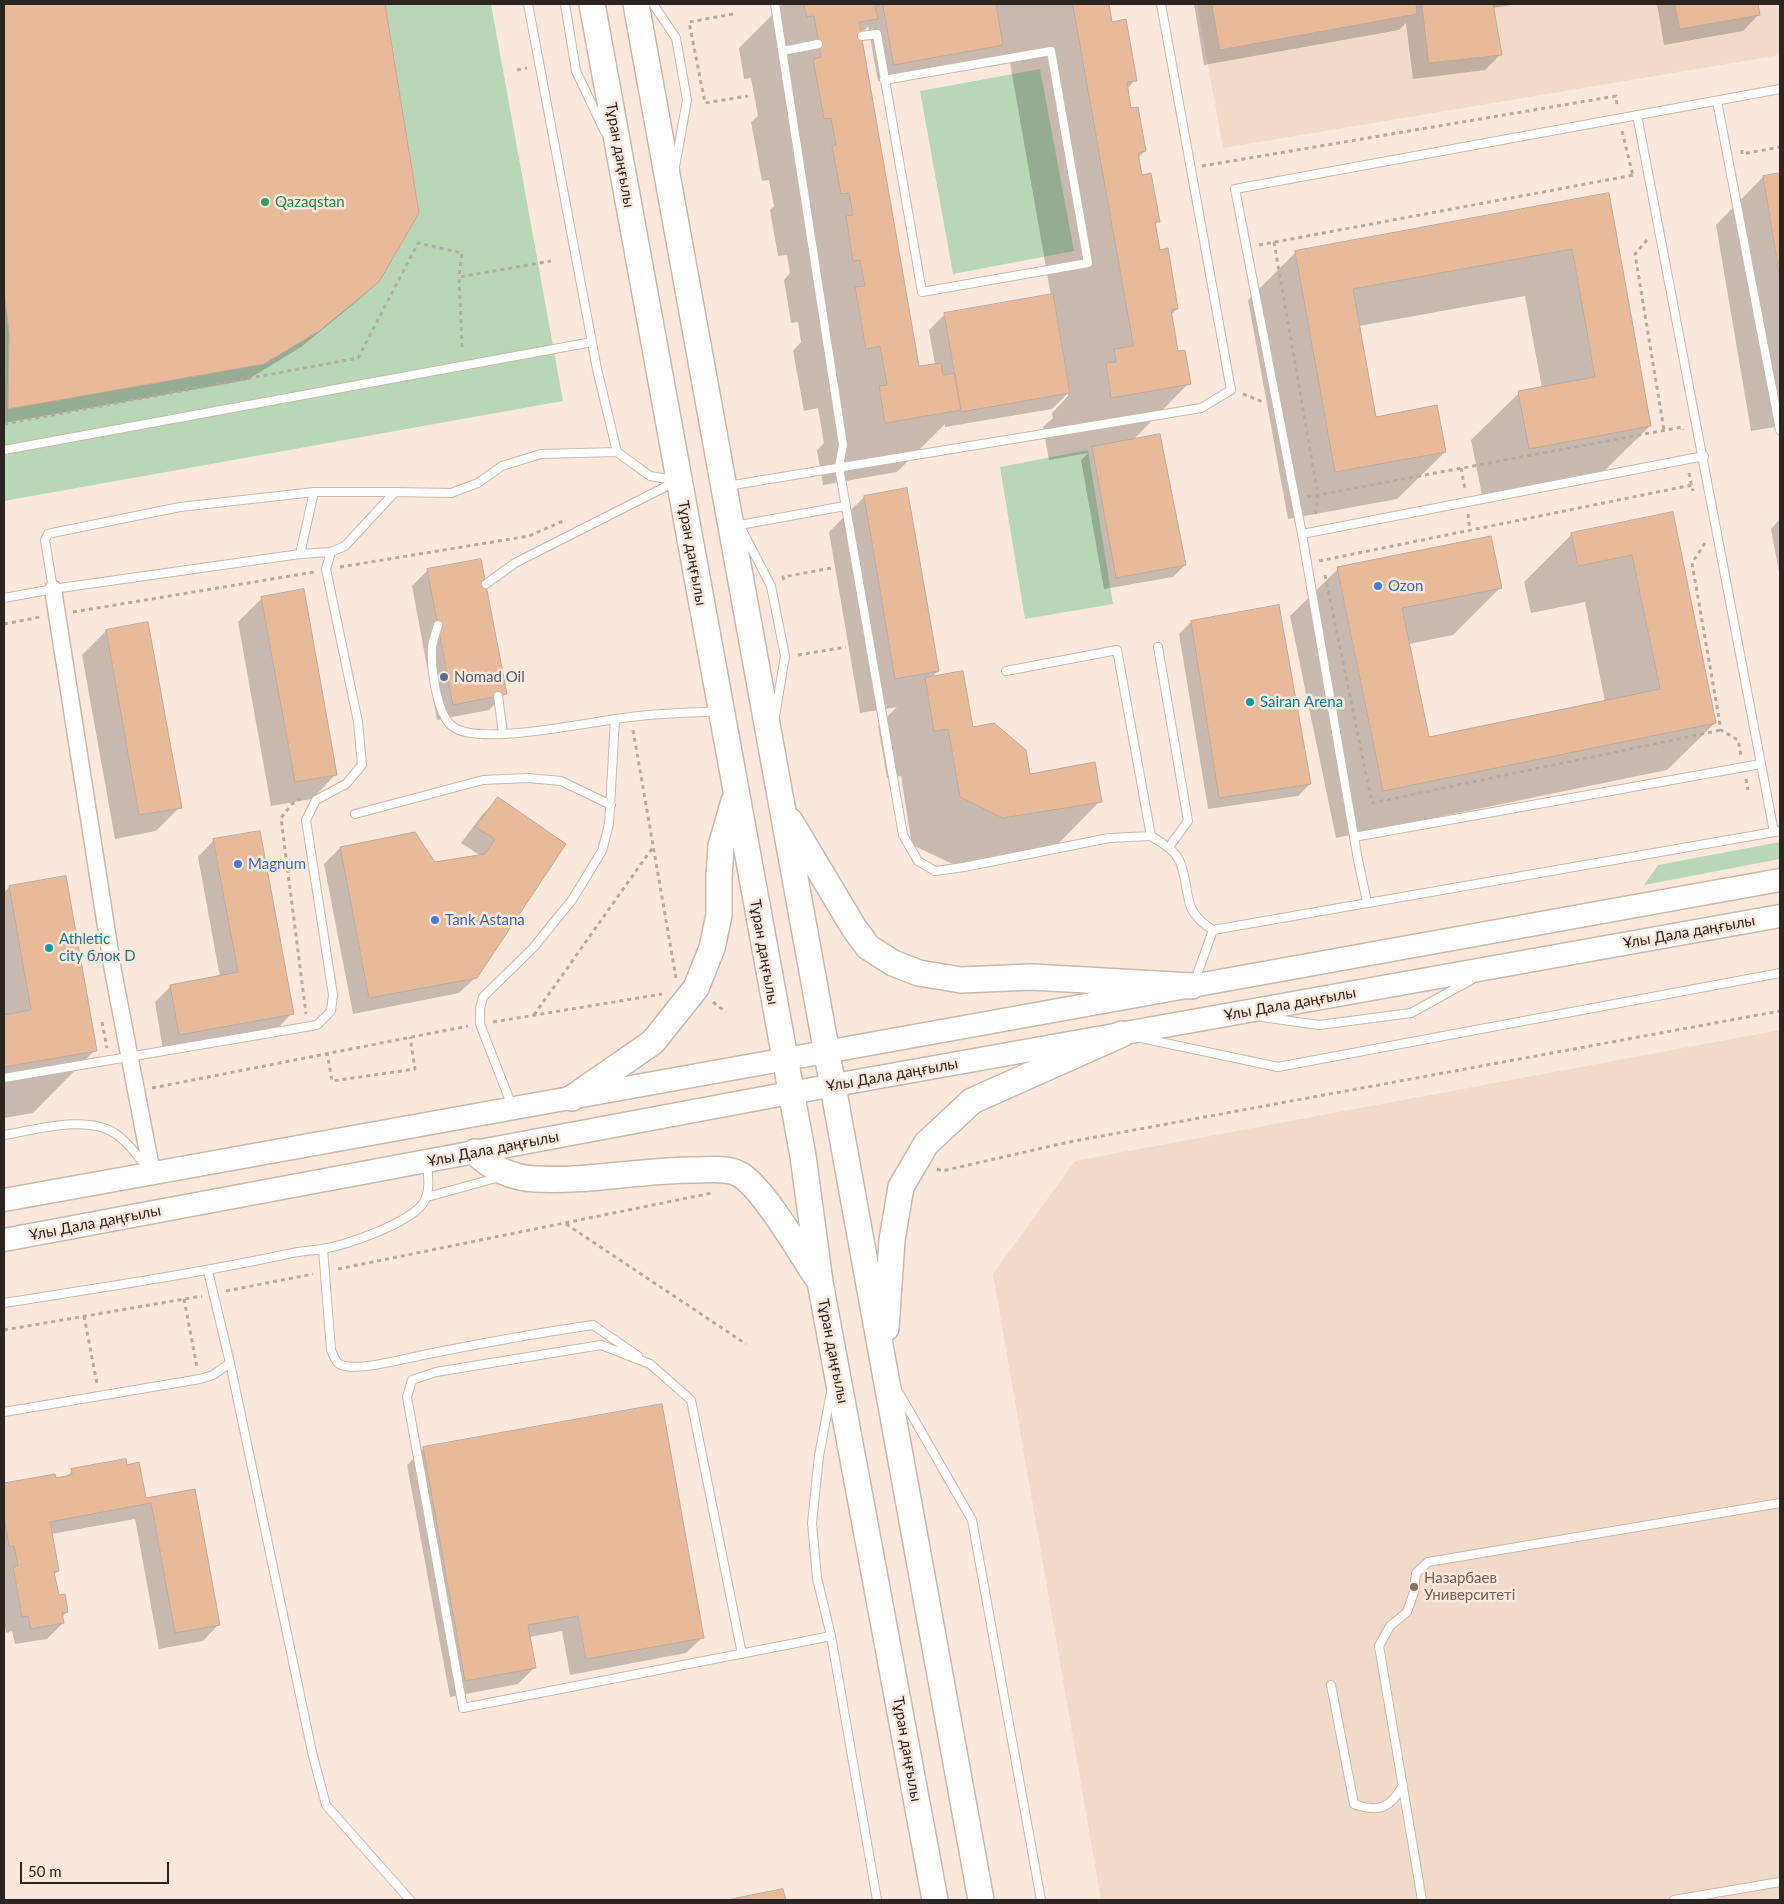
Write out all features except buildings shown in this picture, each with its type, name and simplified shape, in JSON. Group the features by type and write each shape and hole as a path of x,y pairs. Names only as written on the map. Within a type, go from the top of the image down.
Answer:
{"main road":[{"name":"Тұран даңғылы","path":"592,4 802,1156 820,1282 935,1900"},
{"path":"636,4 725,494 735,526 770,743 981,1900"},
{"path":"572,1098 653,1042 712,948 719,915 718,876 722,846 736,794"},
{"path":"782,807 854,928 868,947 893,963 919,973 961,980 1032,977 1192,986"},
{"path":"4,1200 1780,880"},
{"name":"Ұлы Дала даңғылы","path":"4,1240 790,1093 1780,916"},
{"path":"883,1366 894,1232 901,1187 926,1144 972,1101 1122,1034"},
{"path":"475,1152 485,1163 509,1174 534,1180 663,1170 721,1170 738,1173 754,1187 820,1282"}],"street":[{"path":"53,589 112,971 152,1173"}],"lane":[{"path":"528,4 592,342 618,452"},
{"path":"565,4 576,71 622,165"},
{"path":"653,4 676,38 687,100 670,191"},
{"path":"774,4 783,51 843,445 838,467 903,835 918,861 935,870 964,867 1109,838 1151,836 1169,848 1179,861 1189,904 1198,920 1213,930 1777,831 1761,764 1704,456 1637,115"},
{"path":"725,494 838,467 1201,408 1231,390 1161,4"},
{"path":"862,36 877,34 884,80 922,292 1088,263 1051,51 884,80"},
{"path":"783,51 818,44"},
{"path":"1367,902 1302,534 1234,189 1780,89"},
{"path":"1717,101 1780,430"},
{"path":"4,450 592,342"},
{"path":"53,589 45,540 48,534 180,508 314,492 451,494 478,483 502,466 541,454 618,452 650,476 679,480"},
{"path":"1302,534 1316,533 1704,456"},
{"path":"486,584 516,563 679,480"},
{"path":"300,554 314,492"},
{"path":"4,598 53,589 300,554 331,552 345,546 395,492"},
{"path":"735,526 845,506"},
{"path":"4,1078 308,1027 317,1025 331,1011 333,995 306,820 316,800 346,784 362,765 358,722 326,569 331,552"},
{"path":"438,625 432,646 435,681 441,710 451,726 465,733 542,730 631,716 721,710"},
{"path":"1158,647 1188,821 1169,848"},
{"path":"1006,671 1117,650 1151,836"},
{"path":"498,696 503,733"},
{"path":"512,1108 480,1024 483,998 533,948 586,881 607,838 616,719"},
{"path":"1354,837 1761,764"},
{"path":"355,814 482,780 528,778 561,781 611,805"},
{"path":"1192,986 1213,930"},
{"path":"1236,1014 1319,1025 1411,1013 1495,967"},
{"path":"1122,1034 1278,1067 1780,973"},
{"path":"4,1135 68,1124 98,1126 116,1134 152,1173"},
{"path":"4,1303 208,1271 299,1251 323,1249 376,1232 401,1221 419,1208 427,1197 427,1161"},
{"path":"427,1197 509,1174"},
{"path":"323,1249 331,1350 336,1362 340,1365 347,1367 385,1363 523,1335 592,1325 650,1364 691,1400 742,1654"},
{"path":"208,1271 230,1363 310,1742 326,1805 410,1900"},
{"path":"650,1364 601,1345 436,1372 412,1380 407,1397 463,1708 831,1636"},
{"path":"4,1412 200,1379 213,1375 230,1363"},
{"path":"836,1364 820,1449 812,1523 817,1578 831,1636 877,1900"},
{"path":"883,1366 972,1520 1041,1900"},
{"path":"1422,1900 1379,1646 1390,1626 1407,1612 1414,1592 1416,1573 1428,1562 1780,1503"},
{"path":"1330,1685 1354,1804 1364,1808 1381,1808 1395,1800 1403,1785"},
{"path":"1674,1900 1780,1882"}],"path":[{"path":"734,14 689,22 705,103 748,96"},
{"path":"1191,168 1616,96 1619,118 1635,184"},
{"path":"1741,144 1742,154 1780,147"},
{"path":"1246,247 1648,173"},
{"path":"1648,237 1635,254 1664,430"},
{"path":"1274,242 1318,495 1315,516 1316,533 1322,561"},
{"path":"4,424 358,358 418,243 462,253 459,277 462,347"},
{"path":"459,277 551,261"},
{"path":"1231,390 1276,407"},
{"path":"1294,500 1570,450 1682,427 1694,494"},
{"path":"1307,563 1708,483"},
{"path":"4,624 529,536 565,520"},
{"path":"1706,540 1692,564 1721,730"},
{"path":"785,587 783,578 832,568"},
{"path":"1324,571 1372,803 1721,730 1738,740 1748,790"},
{"path":"796,646 798,656 846,647"},
{"path":"137,1091 327,1052 687,989 654,847 631,716"},
{"path":"534,1015 654,847"},
{"path":"916,1161 942,1171 1069,1142 1780,1011"},
{"path":"327,1052 332,1081 415,1069 410,1037"},
{"path":"4,1330 212,1294 720,1192"},
{"path":"566,1223 746,1344"},
{"path":"184,1299 200,1379"},
{"path":"84,1316 100,1396"}],"shaded area":[{"path":"1197,4 1780,4 1780,55 1223,148"},
{"name":"Назарбаев Университеті","path":"1780,1030 1780,1900 1101,1900 993,1274 1075,1161"}],"green space":[{"name":"Qazaqstan","path":"4,4 491,4 563,401 4,501"},
{"path":"1040,69 1074,251 953,274 920,91"},
{"path":"1088,450 1113,604 1025,619 1000,467"},
{"path":"1780,842 1780,859 1644,885 1658,865"}],"place":[{"name":"Qazaqstan","path":"265,202"},
{"name":"Ozon","path":"1378,586"},
{"name":"Nomad Oil","path":"444,677"},
{"name":"Sairan Arena","path":"1250,702"},
{"name":"Magnum","path":"238,864"},
{"name":"Tank Astana","path":"435,920"},
{"name":"Athletic city блок D","path":"49,948"},
{"name":"Назарбаев Университеті","path":"1414,1587"}]}
